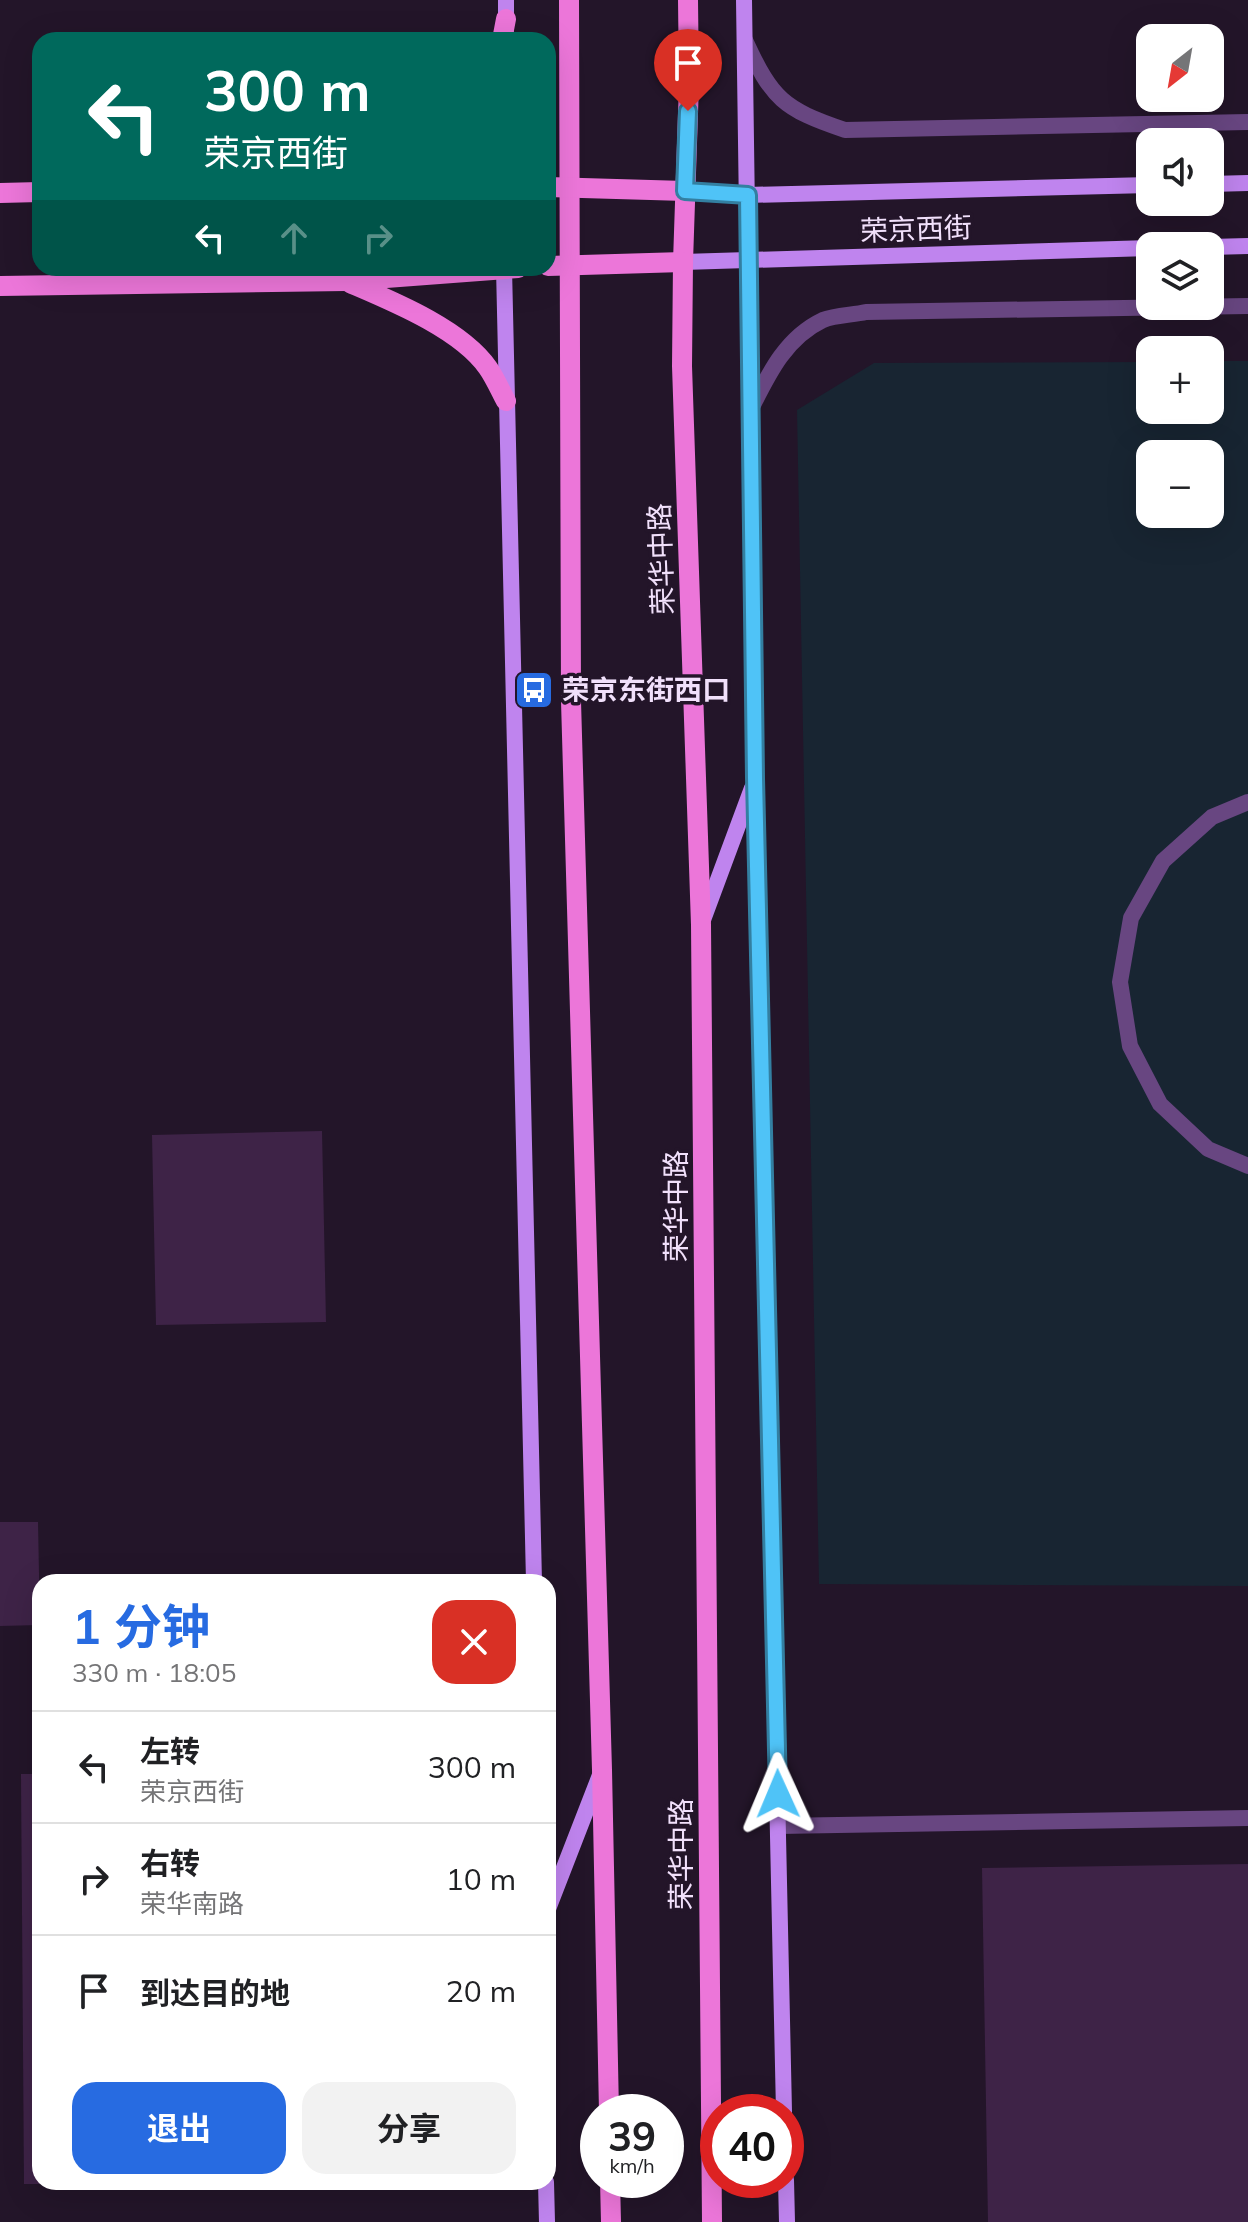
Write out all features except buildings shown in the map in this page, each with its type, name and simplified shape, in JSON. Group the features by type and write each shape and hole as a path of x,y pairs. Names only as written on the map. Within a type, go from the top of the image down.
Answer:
{"main road":[{"path":"569,0 569,187 558,265 609,2094"},
{"name":"荣华中路","path":"688,0 682,366 701,925 712,2222"},
{"path":"556,187 685,191"},
{"path":"0,193 32,192"},
{"path":"558,265 683,262"},
{"path":"0,286 346,281 407,276"},
{"path":"346,281 421,315 464,344 487,366 506,401"},
{"path":"610,2198 611,2222"}],"street":[{"path":"744,0 755,778 784,2094"},
{"path":"745,40 762,76 779,99 813,119 845,130 1248,122"},
{"path":"1224,184 1248,183"},
{"name":"荣京西街","path":"685,191 748,195 1136,185"},
{"path":"1224,247 1248,246"},
{"name":"荣京西街","path":"683,262 1136,248"},
{"path":"504,276 534,1574"},
{"path":"750,411 786,347 825,319 866,312 1248,306"},
{"path":"701,925 755,778"},
{"path":"1248,802 1212,817 1163,861 1131,918 1120,982 1130,1046 1160,1104 1208,1149 1248,1166"},
{"path":"556,1888 602,1770"},
{"path":"778,1826 1248,1818"},
{"path":"546,2190 547,2222"},
{"path":"786,2198 787,2222"}],"shaded area":[{"path":"1224,361 1248,361 1248,1586 819,1584 797,410 874,363 1136,362 1136,424 1224,424"}],"place":[{"name":"荣京东街西口","path":"534,690"}],"route":[{"path":"688,111 685,191 748,195 755,778 778,1794"}]}
